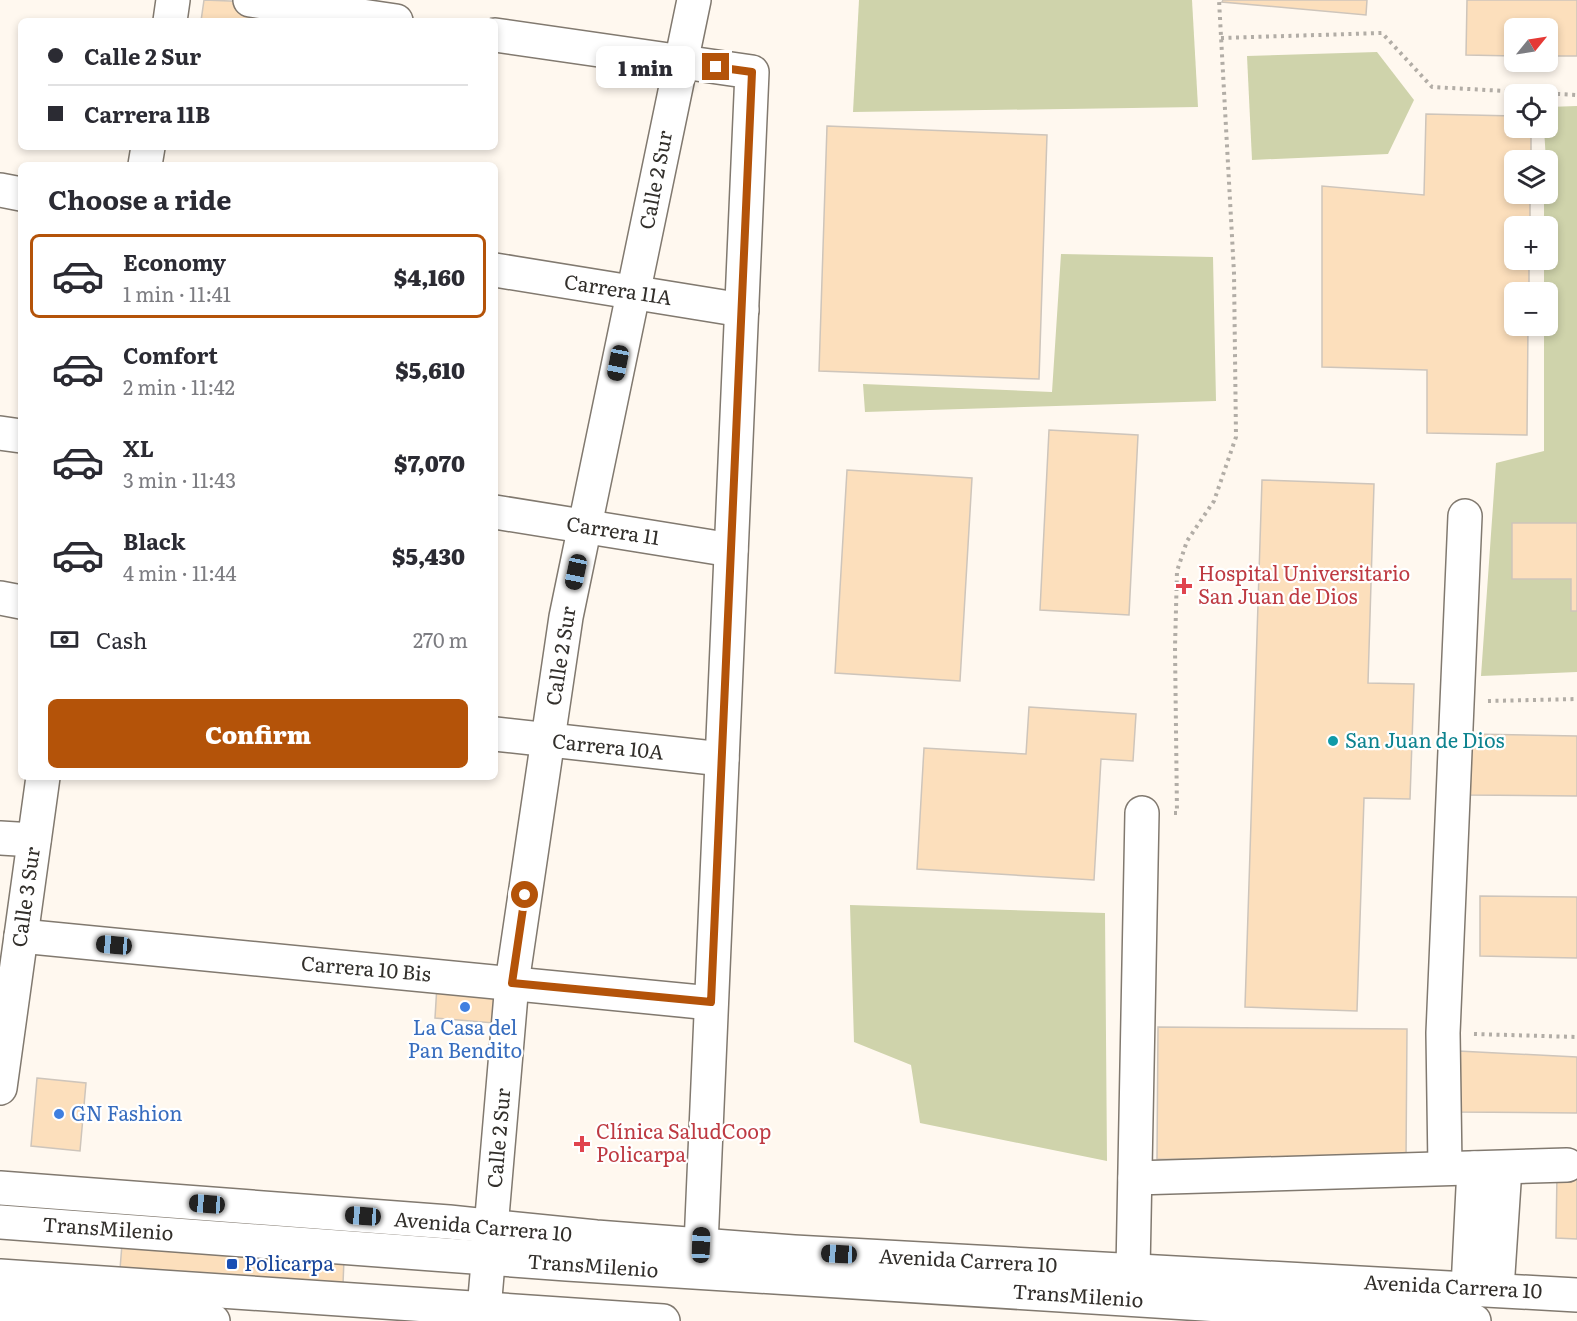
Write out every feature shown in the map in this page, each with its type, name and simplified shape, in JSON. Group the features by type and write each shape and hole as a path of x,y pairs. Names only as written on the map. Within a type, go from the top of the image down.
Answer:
{"street":[{"path":"170,18 173,0"},
{"path":"250,0 375,18"},
{"name":"Calle 2 Sur","path":"483,1315 512,983 566,617 679,62 694,0"},
{"path":"498,35 752,72 701,1245"},
{"path":"0,190 18,193"},
{"name":"Carrera 11A","path":"498,270 742,310"},
{"path":"0,433 18,436"},
{"name":"Carrera 11","path":"498,512 731,550"},
{"path":"1465,516 1443,1033 1475,1168 1483,1288"},
{"path":"0,598 18,601"},
{"name":"Carrera 10A","path":"498,734 722,759"},
{"name":"Calle 3 Sur","path":"0,1088 43,780"},
{"path":"1133,1269 1142,813"},
{"path":"0,838 34,840"},
{"name":"Carrera 10 Bis","path":"21,936 711,1002"},
{"path":"1135,1178 1568,1165"},
{"name":"Avenida Carrera 10","path":"0,1188 491,1226 701,1245 1577,1294"},
{"name":"TransMilenio","path":"0,1222 488,1258 1474,1321"},
{"path":"0,1276 483,1315 663,1321"},
{"path":"0,1306 213,1321"}],"path":[{"path":"1142,813 1177,813 1175,647 1177,571 1187,541 1214,501 1236,437 1234,273 1219,0"},
{"path":"1221,38 1382,33 1432,87 1577,95"},
{"path":"1457,701 1577,699"},
{"path":"1443,1033 1577,1038"}],"green space":[{"path":"859,0 1192,0 1198,107 853,112"},
{"path":"1377,52 1414,100 1388,154 1252,160 1247,56"},
{"path":"1577,106 1577,672 1481,676 1496,463 1544,451 1544,336 1558,336 1558,282 1544,282 1544,270 1558,270 1558,216 1544,216 1544,204 1558,204 1558,150 1545,150 1545,138 1558,138 1558,107"},
{"path":"1061,254 1213,257 1216,401 865,412 863,384 1052,392"},
{"path":"850,905 1105,913 1107,1161 920,1123 911,1065 854,1042"}],"building":[{"path":"204,0 257,2 254,18 201,18"},
{"path":"1223,0 1367,0 1366,15 1222,2"},
{"path":"1467,0 1577,0 1577,56 1558,56 1558,18 1504,18 1504,56 1466,55"},
{"path":"1426,114 1504,116 1504,138 1531,138 1531,150 1504,150 1504,204 1530,204 1530,216 1504,216 1504,270 1529,270 1529,282 1504,282 1504,336 1528,336 1527,435 1427,433 1427,370 1322,367 1322,186 1424,195"},
{"path":"827,126 1047,135 1039,379 819,371"},
{"path":"1049,430 1138,435 1129,615 1040,610"},
{"path":"847,470 972,478 960,681 835,673"},
{"name":"San Juan de Dios","path":"1262,480 1374,484 1368,683 1414,684 1410,799 1364,798 1357,1011 1245,1007"},
{"path":"1512,523 1577,523 1577,611 1571,611 1571,579 1512,579"},
{"path":"1029,707 1136,714 1133,761 1101,759 1094,880 917,869 924,748 1026,754"},
{"path":"1471,734 1577,736 1577,796 1470,795"},
{"path":"1480,896 1577,897 1577,958 1480,956"},
{"name":"La Casa del Pan Bendito","path":"437,985 496,995 494,1023 435,1018"},
{"path":"1158,1027 1407,1029 1406,1161 1157,1159"},
{"path":"1458,1051 1577,1057 1577,1113 1457,1112"},
{"name":"GN Fashion","path":"37,1078 86,1083 80,1151 31,1146"},
{"path":"1557,1173 1577,1175 1577,1239 1556,1238"},
{"name":"Policarpa","path":"122,1244 344,1259 343,1284 120,1269"}],"place":[{"name":"Hospital Universitario San Juan de Dios","path":"1184,586"},
{"name":"San Juan de Dios","path":"1333,741"},
{"name":"La Casa del Pan Bendito","path":"465,1007"},
{"name":"GN Fashion","path":"59,1114"},
{"name":"Clínica SaludCoop Policarpa","path":"582,1144"},
{"name":"Policarpa","path":"232,1264"}],"route":[{"path":"525,895 512,983 711,1002 752,72 716,67"}]}
